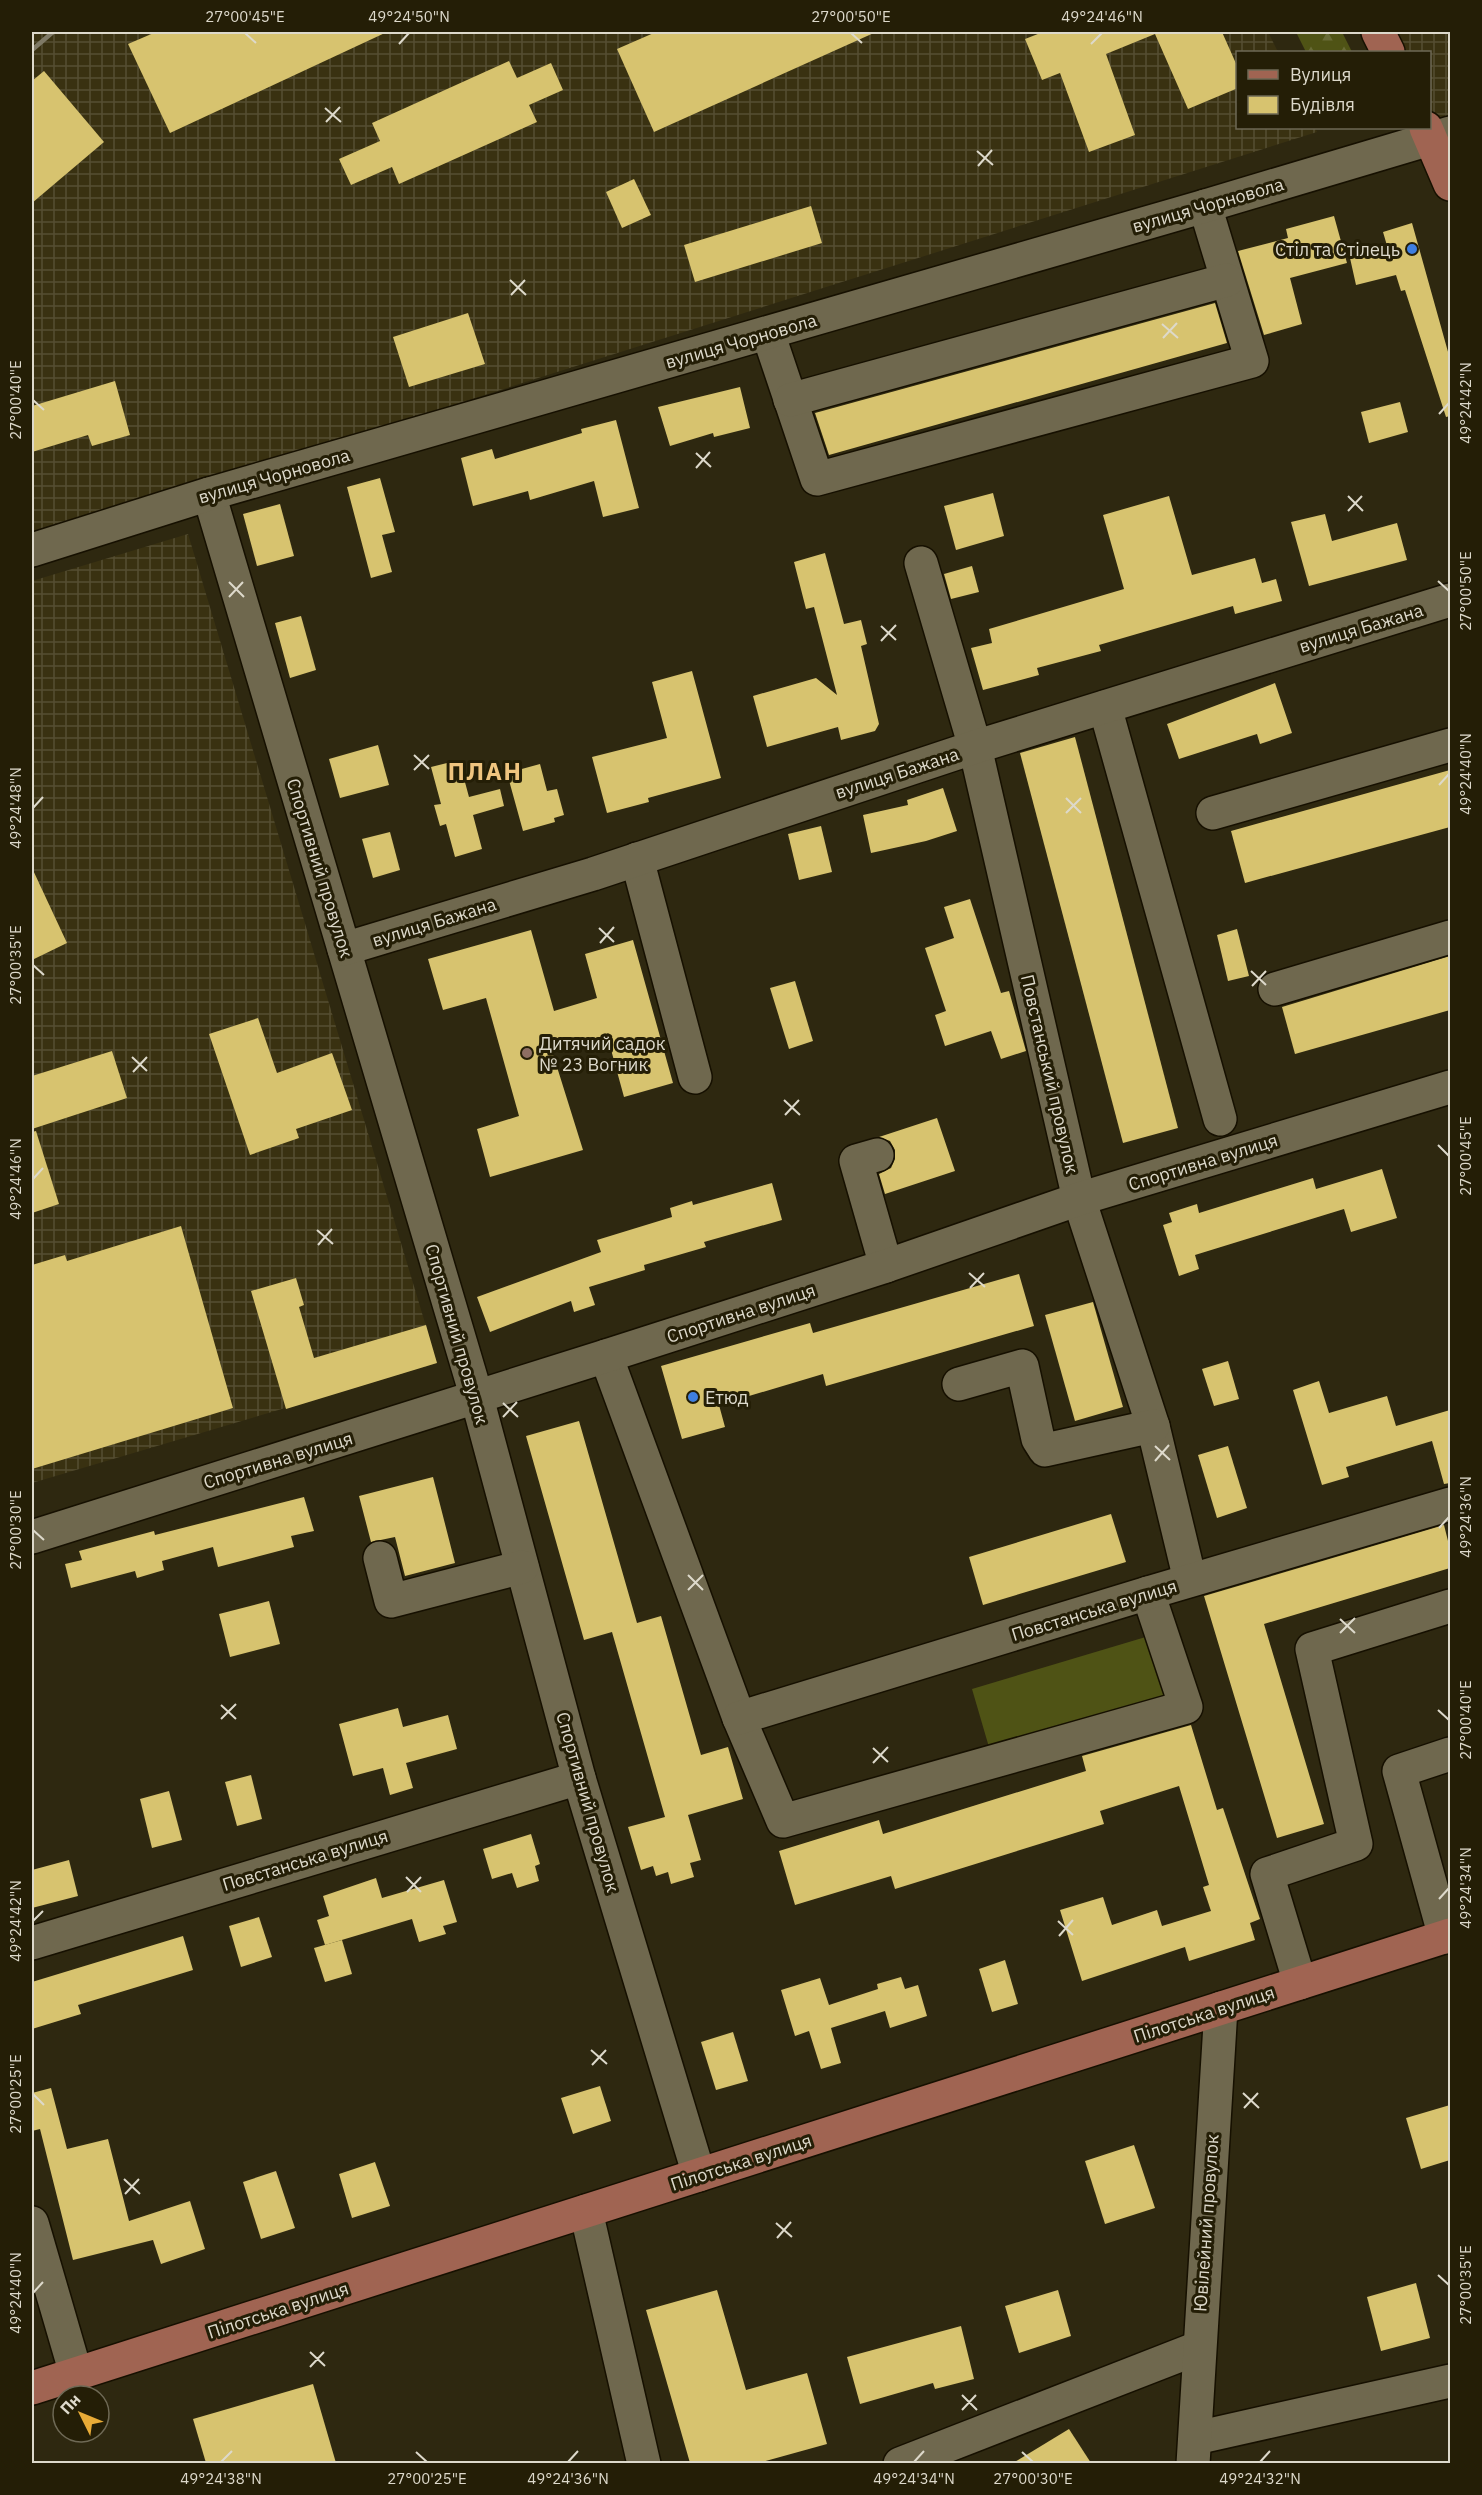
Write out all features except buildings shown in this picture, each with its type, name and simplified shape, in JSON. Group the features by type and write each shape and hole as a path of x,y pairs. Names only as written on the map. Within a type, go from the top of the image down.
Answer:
{"main road":[{"path":"1378,32 1388,51"},
{"path":"1436,133 1450,184"},
{"name":"Пілотська вулиця","path":"32,2388 1448,1936"}],"street":[{"path":"1436,133 1450,106"},
{"name":"вулиця Чорновола","path":"32,550 209,494 1205,206 1436,133"},
{"path":"768,333 817,479 1252,361 1205,206"},
{"path":"790,400 1227,280"},
{"name":"Спортивний провулок","path":"209,494 477,1398 579,1778 699,2175"},
{"name":"Повстанський провулок","path":"921,563 975,747 1079,1200 1153,1426 1190,1580"},
{"name":"вулиця Бажана","path":"344,950 637,859 975,747 1450,600"},
{"path":"1105,707 1220,1119"},
{"path":"1213,813 1450,745"},
{"path":"637,859 695,1077"},
{"path":"1275,989 1450,938"},
{"name":"Спортивна вулиця","path":"32,1537 477,1398 886,1266 1079,1200 1450,1087"},
{"path":"877,1155 856,1161 886,1266"},
{"path":"606,1356 739,1719 783,1821 1186,1707 1148,1593"},
{"path":"959,1384 1022,1366 1038,1439 1045,1450 1153,1426"},
{"name":"Повстанська вулиця","path":"739,1719 1190,1580 1450,1504"},
{"path":"380,1558 391,1601 522,1566"},
{"path":"1300,1983 1267,1874 1356,1844 1312,1649 1450,1606"},
{"path":"1448,1936 1399,1771 1450,1754"},
{"name":"Повстанська вулиця","path":"32,1943 579,1778"},
{"name":"Ювілейний провулок","path":"1221,2008 1198,2348 1194,2451 1450,2380"},
{"path":"586,2211 644,2463"},
{"path":"32,2223 76,2374"},
{"path":"900,2463 1198,2348"}],"shaded area":[{"path":"32,32 1268,32 1278,51 1236,51 1236,129 1316,129 1317,132 32,538"},
{"path":"1393,32 1450,32 1450,120 1438,124 1431,109 1431,51 1402,51"},
{"path":"188,534 437,1363 32,1483 32,581"}],"green space":[{"path":"1296,32 1342,32 1352,51 1306,51"},
{"path":"1149,1636 1168,1701 991,1754 972,1689"}],"railway":[{"path":"32,50 53,32"}],"place":[{"name":"Стіл та Стілець","path":"1412,249"},
{"name":"Дитячий садок № 23 Вогник","path":"527,1053"},
{"name":"Етюд","path":"693,1397"}],"district":[{"name":"ПЛАН","path":"485,771"}]}
